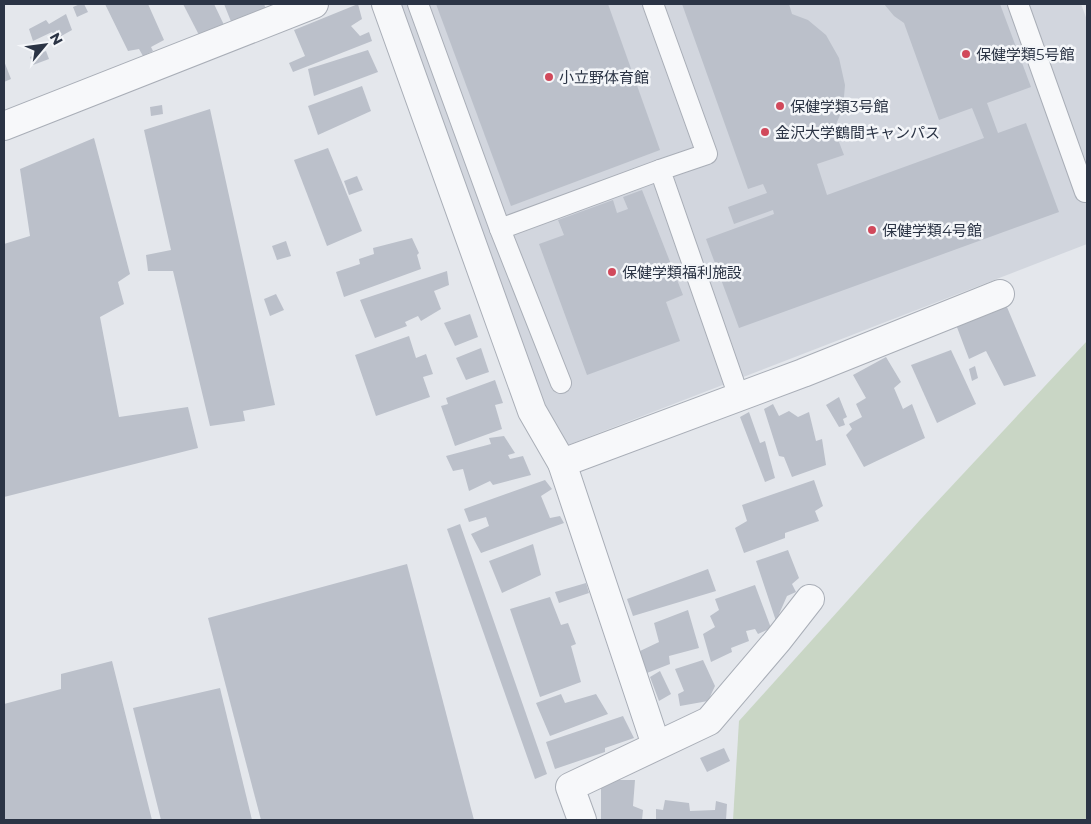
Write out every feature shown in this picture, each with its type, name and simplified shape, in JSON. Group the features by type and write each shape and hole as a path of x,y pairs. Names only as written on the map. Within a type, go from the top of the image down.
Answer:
{"street":[{"path":"4,126 314,4"},
{"path":"386,4 532,411 562,463 656,745"},
{"path":"562,463 739,397 1000,294"},
{"path":"582,820 570,787 656,745 687,733 709,720 778,640 810,599"}],"lane":[{"path":"418,4 500,229 561,383"},
{"path":"500,229 707,154 653,4"},
{"path":"1018,4 1085,192"},
{"path":"660,170 739,397"}],"shaded area":[{"name":"金沢大学鶴間キャンパス","path":"396,4 1081,4 1087,20 1087,244 565,446 539,399"}],"green space":[{"path":"1087,341 1087,820 733,820 739,721 920,520"}],"building":[{"path":"84,4 88,12 77,17 73,7"},
{"path":"105,4 148,4 164,40 151,47 153,51 143,56 139,49 128,51"},
{"path":"183,4 214,4 225,27 199,35"},
{"path":"224,4 264,4 266,9 232,24"},
{"path":"358,4 362,19 351,26 360,36 369,32 372,41 293,72 289,63 305,56 294,30"},
{"name":"小立野体育館","path":"436,4 608,4 660,150 511,206"},
{"path":"682,4 789,4 792,14 808,20 826,35 839,58 845,85 843,108 834,129 844,155 817,164 827,195 984,138 972,108 939,120 904,23 894,16 884,4 1000,4 1031,87 987,103 998,133 1026,123 1059,212 739,328 706,239 774,214 773,210 734,224 728,207 767,193 763,184 748,189"},
{"path":"66,14 72,30 56,39 52,32 33,41 29,29 46,20 49,24"},
{"path":"368,50 378,72 314,96 308,69"},
{"path":"46,51 49,59 33,65 30,57"},
{"path":"4,61 11,79 4,82"},
{"path":"362,86 371,111 318,135 308,106"},
{"path":"162,105 163,114 151,116 150,107"},
{"path":"210,109 275,405 243,411 245,421 210,426 173,271 148,271 146,255 171,250 144,130"},
{"path":"94,138 130,274 118,282 124,304 100,317 119,417 188,407 198,448 4,497 4,244 30,236 20,169"},
{"path":"328,148 362,231 327,246 294,160"},
{"path":"357,176 363,190 349,195 344,181"},
{"name":"保健学類福利施設","path":"642,190 683,295 666,302 680,341 587,375 539,244 564,235 558,220 613,200 617,213 628,209 623,197"},
{"path":"412,238 419,253 417,255 421,269 344,297 336,272 360,264 359,259 374,254 373,248"},
{"path":"286,241 291,256 277,260 272,246"},
{"path":"447,271 449,285 434,291 441,309 421,321 418,316 405,322 407,326 375,338 360,300"},
{"path":"276,294 284,310 270,316 264,299"},
{"path":"1004,300 1036,376 1004,386 986,351 969,359 955,322"},
{"path":"470,314 478,337 455,346 444,323"},
{"path":"409,336 416,358 426,354 433,374 423,377 430,397 376,416 355,355"},
{"path":"481,348 489,372 466,380 456,358"},
{"path":"951,350 976,404 937,423 911,365"},
{"path":"886,357 901,382 894,388 903,409 912,404 925,438 864,467 846,435 852,429 849,424 862,417 856,404 866,398 853,375"},
{"path":"975,366 978,378 972,381 969,369"},
{"path":"495,380 503,403 495,405 502,429 455,446 441,406 448,404 446,398"},
{"path":"839,397 847,417 843,419 845,425 839,427 826,405"},
{"path":"773,404 779,416 789,411 798,417 809,412 816,441 822,439 826,465 792,477 784,457 779,456 764,409"},
{"path":"749,412 760,443 765,441 775,478 765,482 740,417"},
{"path":"504,436 515,453 508,455 510,459 523,456 531,475 493,485 490,481 469,491 463,469 453,471 446,456 491,444 489,438"},
{"path":"545,480 552,489 541,496 550,518 560,516 564,523 481,553 471,534 489,526 486,517 469,522 464,509"},
{"path":"814,480 823,506 815,511 819,521 785,533 785,538 744,553 735,528 747,521 742,505"},
{"path":"460,524 547,774 535,779 447,529"},
{"path":"533,544 541,575 502,593 489,561"},
{"path":"788,550 799,578 792,584 796,592 787,596 776,621 756,561"},
{"path":"407,564 474,820 261,820 208,618"},
{"path":"708,569 716,591 633,616 627,599"},
{"path":"586,583 589,593 559,603 555,592"},
{"path":"755,585 771,628 758,634 755,629 746,631 749,641 731,648 732,652 711,662 703,634 715,627 710,616 719,610 715,599"},
{"path":"550,597 561,625 568,623 576,644 571,646 581,682 540,697 510,609"},
{"path":"688,610 699,648 669,656 670,664 647,673 640,651 659,642 654,623"},
{"path":"703,660 715,686 708,701 680,706 678,694 684,691 675,669"},
{"path":"112,661 152,820 4,820 4,704 61,689 61,674"},
{"path":"660,671 671,694 659,701 650,677"},
{"path":"220,688 252,820 161,820 133,708"},
{"path":"561,694 565,703 596,694 608,714 550,736 536,703"},
{"path":"623,716 634,738 605,748 605,752 555,769 546,742"},
{"path":"724,748 730,761 707,772 700,758"},
{"path":"601,780 635,780 633,806 643,810 642,820 601,820"},
{"path":"665,800 689,803 690,811 715,810 716,801 727,804 726,820 656,820 656,809 663,810"}],"place":[{"name":"保健学類5号館","path":"966,54"},
{"name":"小立野体育館","path":"549,77"},
{"name":"保健学類3号館","path":"780,106"},
{"name":"金沢大学鶴間キャンパス","path":"765,132"},
{"name":"保健学類4号館","path":"872,230"},
{"name":"保健学類福利施設","path":"612,272"}]}
